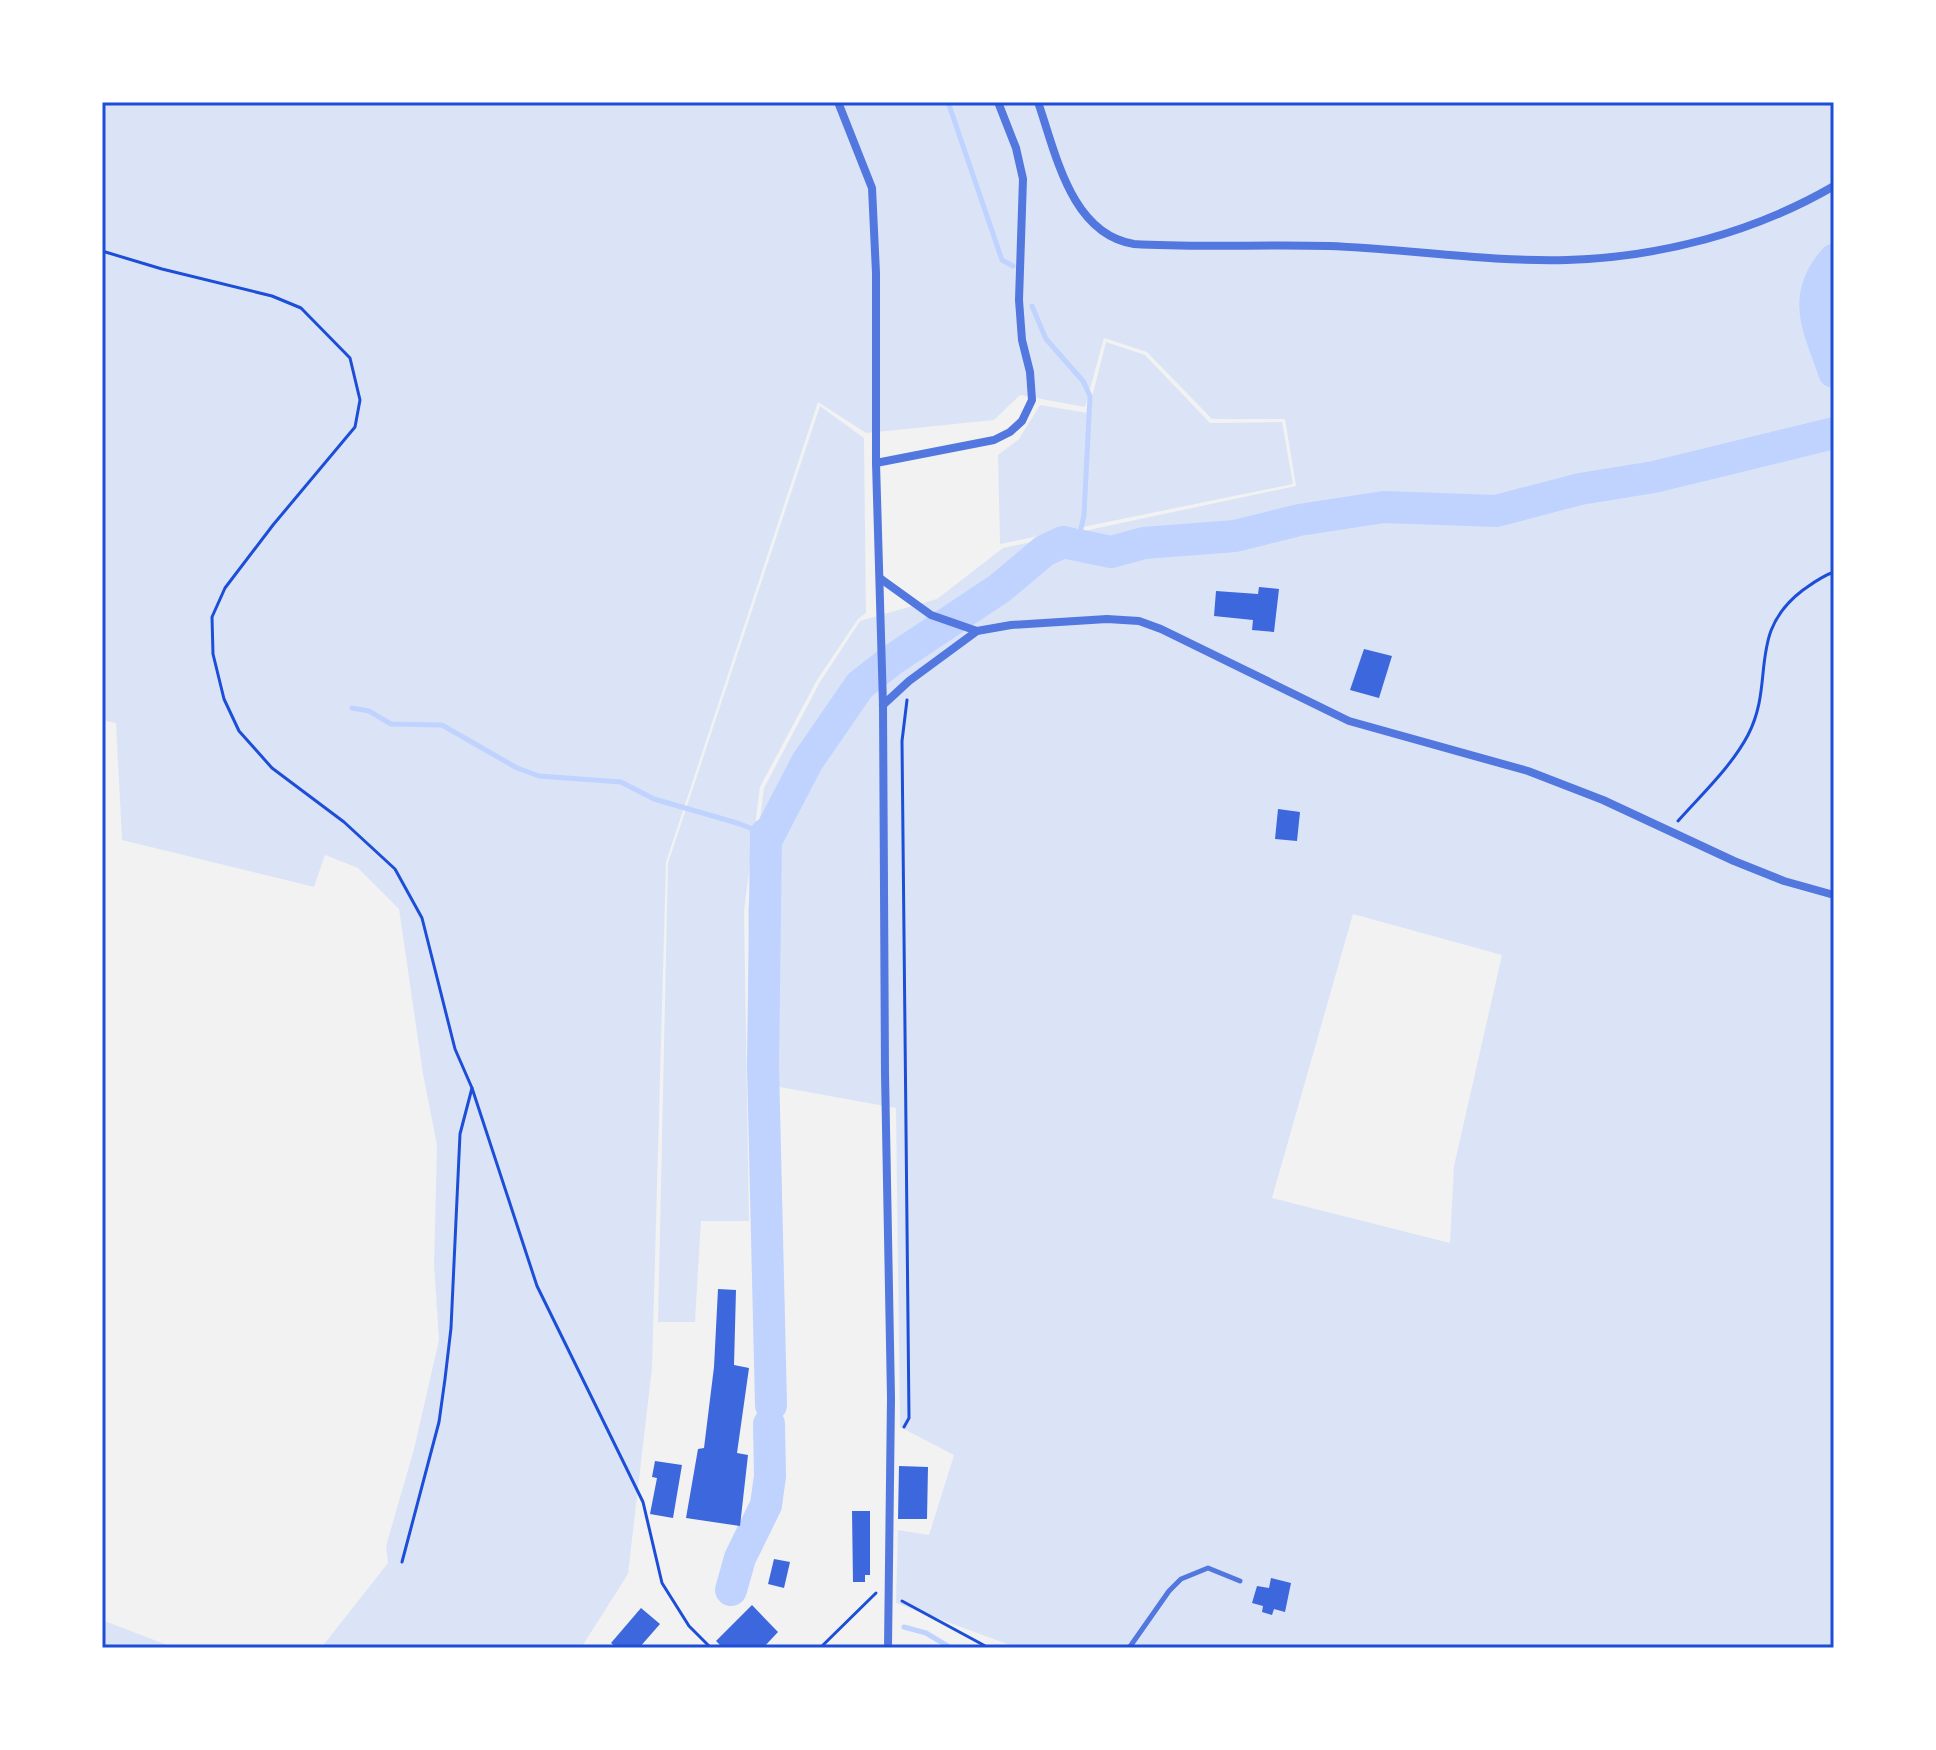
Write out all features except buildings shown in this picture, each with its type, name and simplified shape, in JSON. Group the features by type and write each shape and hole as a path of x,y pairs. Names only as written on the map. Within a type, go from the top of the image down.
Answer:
{"street":[{"path":"838,102 872,188 876,273 876,463 881,579 891,1398 886,1646"},
{"path":"876,463 994,440 1022,421 1032,400 1019,300 1023,179 1016,148 998,102"},
{"path":"1038,102 1066,180 1082,211 1102,233 1119,242 1134,244 1328,246 1565,260 1648,254 1690,245 1728,232 1834,186"},
{"path":"881,579 931,615 977,631 1011,625 1107,619 1139,621 1349,721 1528,771 1670,829 1746,866 1834,895"},
{"path":"883,705 909,681 977,631"}],"lane":[{"path":"1129,1648 1181,1579 1208,1568 1240,1581"}],"path":[{"path":"102,251 272,296 301,308 350,358 360,400 355,427 225,588 212,617 213,654 224,699 239,731 272,768 344,822 395,869 422,918 455,1049 472,1088 537,1286 643,1502 662,1583 689,1626 711,1648"},
{"path":"1670,829 1731,759 1748,734 1760,696 1769,630 1779,611 1823,575 1834,572"},
{"path":"903,1429 909,1418 902,741 909,681"},
{"path":"402,1562 439,1422 451,1328 460,1134 472,1088"},
{"path":"820,1648 887,1582"},
{"path":"888,1595 989,1648"}],"shaded area":[{"path":"102,102 1834,102 1834,1648 1018,1648 896,1603 898,1530 929,1535 954,1455 900,1427 896,1108 753,1082 748,909 764,788 820,682 860,621 937,599 1003,548 1296,486 1285,419 1212,419 1147,352 1104,338 1085,407 1020,395 994,420 866,433 818,402 666,862 652,1368 628,1574 581,1648 321,1648 388,1563 386,1546 414,1449 439,1340 434,1264 437,1145 423,1074 399,909 358,868 325,855 314,887 122,840 116,723 102,720","holes":["1353,914 1502,955 1454,1166 1450,1243 1272,1198"]},
{"path":"1106,342 1145,355 1210,423 1282,422 1293,484 1000,544 998,455 1019,439 1040,405 1088,413"},
{"path":"820,406 864,438 866,613 858,619 817,680 760,787 744,911 749,1221 701,1221 695,1322 658,1322 668,863"},
{"path":"102,1620 175,1648 102,1648"}],"waterway":[{"path":"948,102 1002,260 1013,266"},
{"path":"1834,260 1824,274 1815,301 1819,328 1834,372"},
{"path":"1032,306 1046,339 1083,381 1090,396 1084,515 1077,547"},
{"path":"771,1405 763,1066 766,834 769,835 807,762 860,685 1000,588 1044,551 1063,542 1111,552 1144,543 1235,536 1299,520 1384,507 1496,511 1580,489 1654,477 1834,433"},
{"path":"352,708 369,711 391,724 442,725 517,768 539,776 621,782 654,799 766,834"},
{"path":"731,1590 740,1558 766,1505 770,1476 769,1424"},
{"path":"904,1627 926,1633 951,1648"}]}
